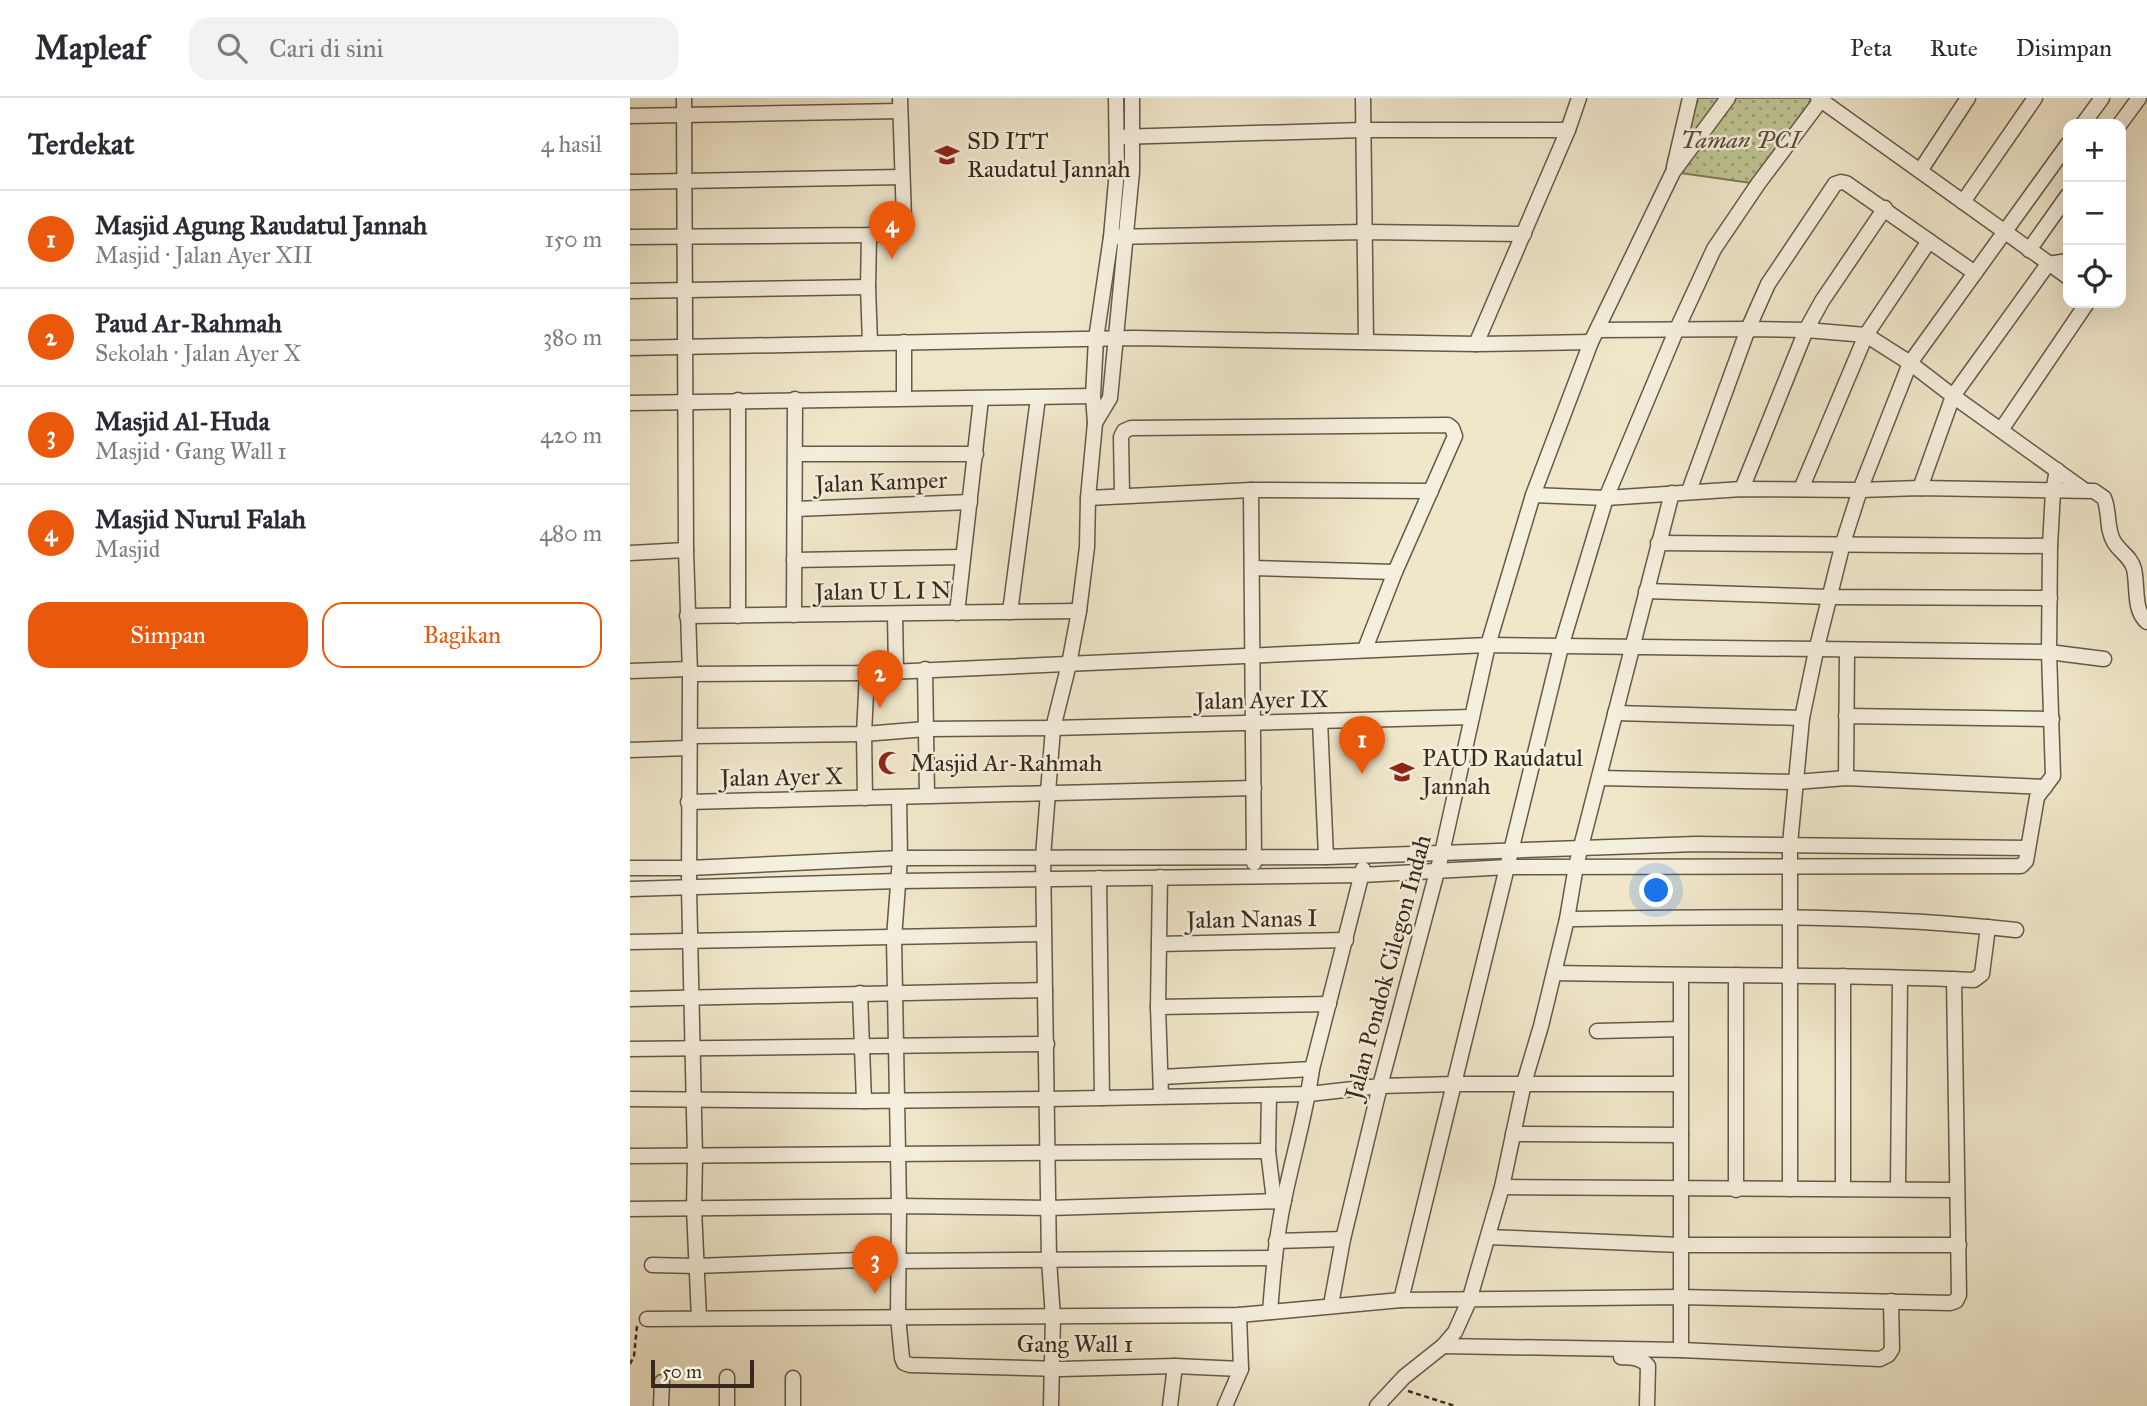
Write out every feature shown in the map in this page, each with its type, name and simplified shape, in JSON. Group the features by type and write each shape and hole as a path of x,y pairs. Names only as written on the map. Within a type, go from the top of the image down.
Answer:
{"street":[{"path":"684,98 685,550 690,672 688,888 694,1209 699,1318"},
{"path":"1096,423 1110,398 1114,338 1127,236 1125,137 1116,98"},
{"path":"1051,1406 1053,1369 1043,857 1053,728 1079,611 1087,547 1088,498 1096,423 1093,396 1096,339 1111,237 1117,170 1132,98"},
{"path":"1363,98 1366,342"},
{"path":"1476,344 1579,98"},
{"name":"Jalan Pondok Cilegon Indah","path":"1673,172 1690,98"},
{"name":"Jalan Pondok Cilegon Indah","path":"1331,1305 1343,1239 1380,1086 1442,853 1488,645 1533,495 1594,336 1673,172 1728,98"},
{"path":"1920,171 1968,98"},
{"path":"1963,202 2035,98"},
{"path":"2087,119 2102,98"},
{"path":"2123,119 2138,98"},
{"path":"1401,1300 1561,647 1606,498 1675,331 1714,249 1820,99 2063,274"},
{"path":"630,116 684,116 900,105 904,219 898,232 869,235 630,237"},
{"path":"1685,118 1708,128"},
{"path":"1125,137 1363,130 1567,130"},
{"path":"1790,1189 1788,866 1802,718 1843,543 1860,490 1910,363 2063,151"},
{"path":"630,182 902,177"},
{"path":"1689,491 1748,329 1768,284 1835,184 1846,183 1975,273"},
{"path":"2029,250 2063,202"},
{"path":"1742,489 1806,330 1822,301 1885,208"},
{"path":"1111,237 1365,232 1524,234"},
{"path":"869,235 867,287 870,343"},
{"path":"1801,489 1866,335 1929,241"},
{"path":"1920,488 1953,396 2048,264 2063,262"},
{"path":"630,291 867,287"},
{"path":"2001,430 2084,308"},
{"path":"630,348 1114,338 1476,344 1748,329 1866,335 1910,363 2084,489"},
{"path":"904,342 904,398"},
{"path":"630,403 1093,396"},
{"path":"1010,612 1038,398"},
{"path":"794,615 795,399"},
{"path":"957,613 981,399"},
{"path":"738,400 738,616"},
{"path":"1122,496 1121,437 1127,429 1448,425 1455,436 1395,572 1365,649"},
{"path":"796,454 976,454"},
{"path":"2027,855 1790,844 1583,847 1326,857 900,858 634,869 635,889 1043,878 1362,875 1508,867 2014,867 2027,855 2037,797 2053,776 2049,652 2050,546 2057,470"},
{"path":"1533,495 1606,498 1742,489 2084,489 2099,493 2104,498 2111,535 2134,568 2140,613 2147,622"},
{"path":"1088,498 1251,490 1431,491"},
{"path":"1251,490 1255,876"},
{"path":"1377,1406 1443,1346 1455,1332 1469,1301 1502,1187 1524,1083 1567,919 1576,866 1672,493"},
{"name":"Jalan Kamper","path":"794,509 970,502"},
{"path":"1658,543 2050,546"},
{"path":"630,553 685,550"},
{"path":"794,560 963,557"},
{"path":"1252,568 1395,572"},
{"path":"1646,591 1830,597 2050,598"},
{"name":"Jalan U L I N","path":"687,616 1079,611"},
{"path":"895,614 896,670"},
{"path":"630,671 867,673 1488,645 2049,652 2104,659"},
{"path":"1846,651 1846,778"},
{"path":"925,669 927,795"},
{"path":"865,798 863,734 867,673"},
{"path":"1615,713 1802,718"},
{"path":"1846,716 2052,719"},
{"name":"Jalan Ayer IX","path":"630,750 689,742 926,729 1472,718"},
{"path":"1320,721 1326,857"},
{"path":"1599,778 1796,782 1846,778 2045,787"},
{"name":"Jalan Ayer X","path":"688,802 1254,788"},
{"path":"898,1317 899,1206 894,938 900,858 900,797"},
{"path":"1270,1312 1279,1200 1309,1094 1312,1069 1362,875 1363,856"},
{"path":"1160,877 1158,1007 1161,1096"},
{"path":"1099,878 1102,1098"},
{"path":"1567,919 1790,916 1878,918 2016,930"},
{"path":"1554,973 1681,976 1790,974 1974,980 1982,974 1988,927"},
{"path":"630,943 1044,934"},
{"name":"Jalan Nanas I","path":"1159,944 1346,940"},
{"path":"1736,975 1736,1189"},
{"path":"1681,976 1681,1350"},
{"path":"1843,976 1843,1189"},
{"path":"1898,1189 1900,979"},
{"path":"647,1320 1238,1315 1401,1300 1680,1297 1950,1303 1956,1301 1959,1294 1954,979"},
{"path":"630,999 896,991 1045,990"},
{"path":"860,993 864,1101"},
{"path":"1158,1007 1329,1004"},
{"path":"1597,1031 1681,1029"},
{"path":"630,1049 1046,1044"},
{"path":"1161,1077 1312,1069"},
{"path":"630,1099 1048,1099 1309,1094 1380,1086 1455,1084 1680,1084"},
{"path":"1269,1095 1268,1151 1279,1200"},
{"path":"1513,1134 1681,1135"},
{"path":"630,1156 1268,1151"},
{"path":"1502,1187 1957,1190"},
{"path":"630,1209 899,1206 1049,1208 1279,1200"},
{"path":"1488,1237 1681,1245 1959,1245"},
{"path":"1276,1241 1343,1239"},
{"path":"899,1261 1275,1258"},
{"path":"652,1265 860,1261"},
{"path":"1443,1346 1681,1350 1880,1359 1892,1349 1891,1301"},
{"path":"1225,1406 1241,1369 1238,1315"},
{"name":"Gang Wall 1","path":"898,1317 902,1358 910,1366 1053,1369 1175,1366 1241,1369"},
{"path":"1582,1349 1644,1361 1649,1375 1647,1406"},
{"path":"1170,1406 1175,1366"},
{"path":"727,1377 727,1406"},
{"path":"793,1378 793,1406"},
{"path":"661,1406 662,1382"}],"path":[{"path":"630,1364 634,1359 636,1327 647,1320"},
{"path":"1395,1387 1455,1406"}],"green space":[{"name":"Taman PCI","path":"1690,98 1822,98 1758,184 1673,172"}],"place":[{"name":"SD ITT Raudatul Jannah","path":"947,155"},
{"name":"Masjid Nurul Falah","path":"892,259"},
{"name":"Paud Ar-Rahmah","path":"880,708"},
{"name":"Masjid Ar-Rahmah","path":"890,763"},
{"name":"PAUD Raudatul Jannah","path":"1402,772"},
{"name":"Masjid Agung Raudatul Jannah","path":"1362,774"},
{"name":"Masjid Al-Huda","path":"875,1294"}]}
